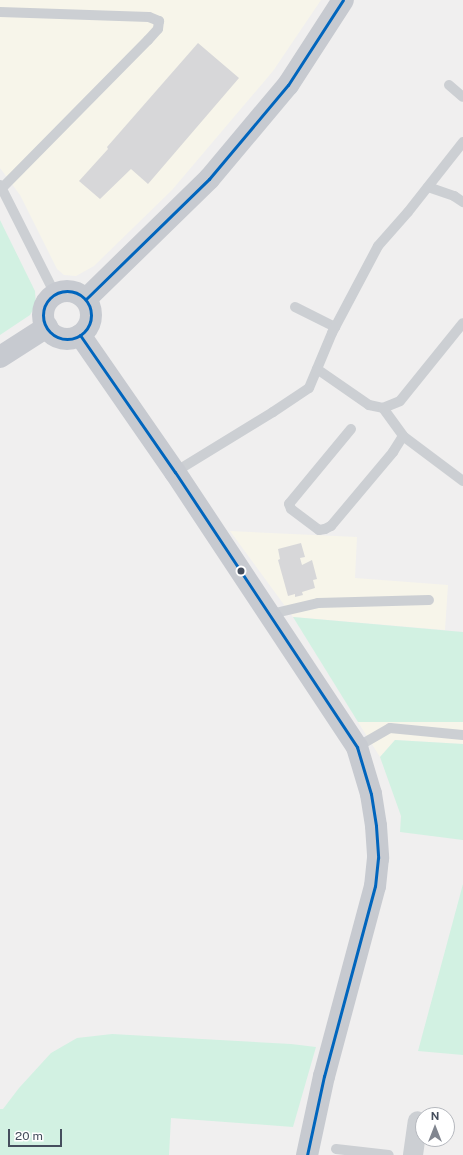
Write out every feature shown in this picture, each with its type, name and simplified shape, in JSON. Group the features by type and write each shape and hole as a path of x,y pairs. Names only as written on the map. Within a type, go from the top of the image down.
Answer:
{"main road":[{"path":"86,299 209,179 288,85 343,0"},
{"path":"68,291 81,295 86,299 90,306 91,319 86,330 80,335 66,339 52,333 46,327 44,320 45,306 55,294 68,291"},
{"path":"0,357 46,327"},
{"path":"80,335 271,614 357,747 371,794 376,826 378,858 375,886 324,1076 307,1155"}],"street":[{"path":"413,1155 415,1141"}],"lane":[{"path":"0,12 149,17 159,21 158,29 148,40 1,187 55,294"},
{"path":"449,85 463,97"},
{"path":"175,472 273,412 309,388 335,327 378,246 463,142"},
{"path":"428,186 454,196 463,202"},
{"path":"295,307 335,327"},
{"path":"317,369 369,405 383,408 400,400 463,323"},
{"path":"383,408 403,436 463,481"},
{"path":"351,429 289,504 291,509 319,530 331,526 393,452 403,436"},
{"path":"271,614 318,603 429,600"},
{"path":"357,747 390,728 463,735"},
{"path":"336,1149 389,1155"}],"shaded area":[{"path":"0,0 321,0 273,71 172,190 94,266 76,276 64,275 57,269 20,195 0,168"},
{"path":"230,531 357,537 355,578 448,585 445,630 293,617"},
{"path":"358,722 463,722 463,744 395,740 380,757"}],"green space":[{"path":"0,220 35,291 36,305 30,315 0,335"},
{"path":"293,617 463,632 463,722 358,722"},
{"path":"395,740 463,744 463,840 400,832 401,816 380,757"},
{"path":"463,884 463,1055 418,1051"},
{"path":"112,1034 291,1044 316,1047 293,1127 171,1118 169,1155 0,1155 0,1109 3,1109 19,1088 51,1053 77,1038"}],"building":[{"path":"198,43 239,78 148,184 131,169 100,199 79,181"},
{"path":"301,543 305,557 300,558 302,565 312,560 317,579 313,580 315,588 302,592 303,595 295,597 295,594 288,596 278,560 280,559 278,549"}],"transit line":[{"path":"86,299 209,179 288,85 343,0"},
{"path":"67,291 76,293 84,298 89,306 91,315 89,324 84,332 76,337 67,339 58,337 50,332 45,324 43,315 45,306 50,298 58,293 67,291"},
{"path":"80,335 175,472 357,747 371,794 376,826 378,858 375,886 324,1076 307,1155"}]}
